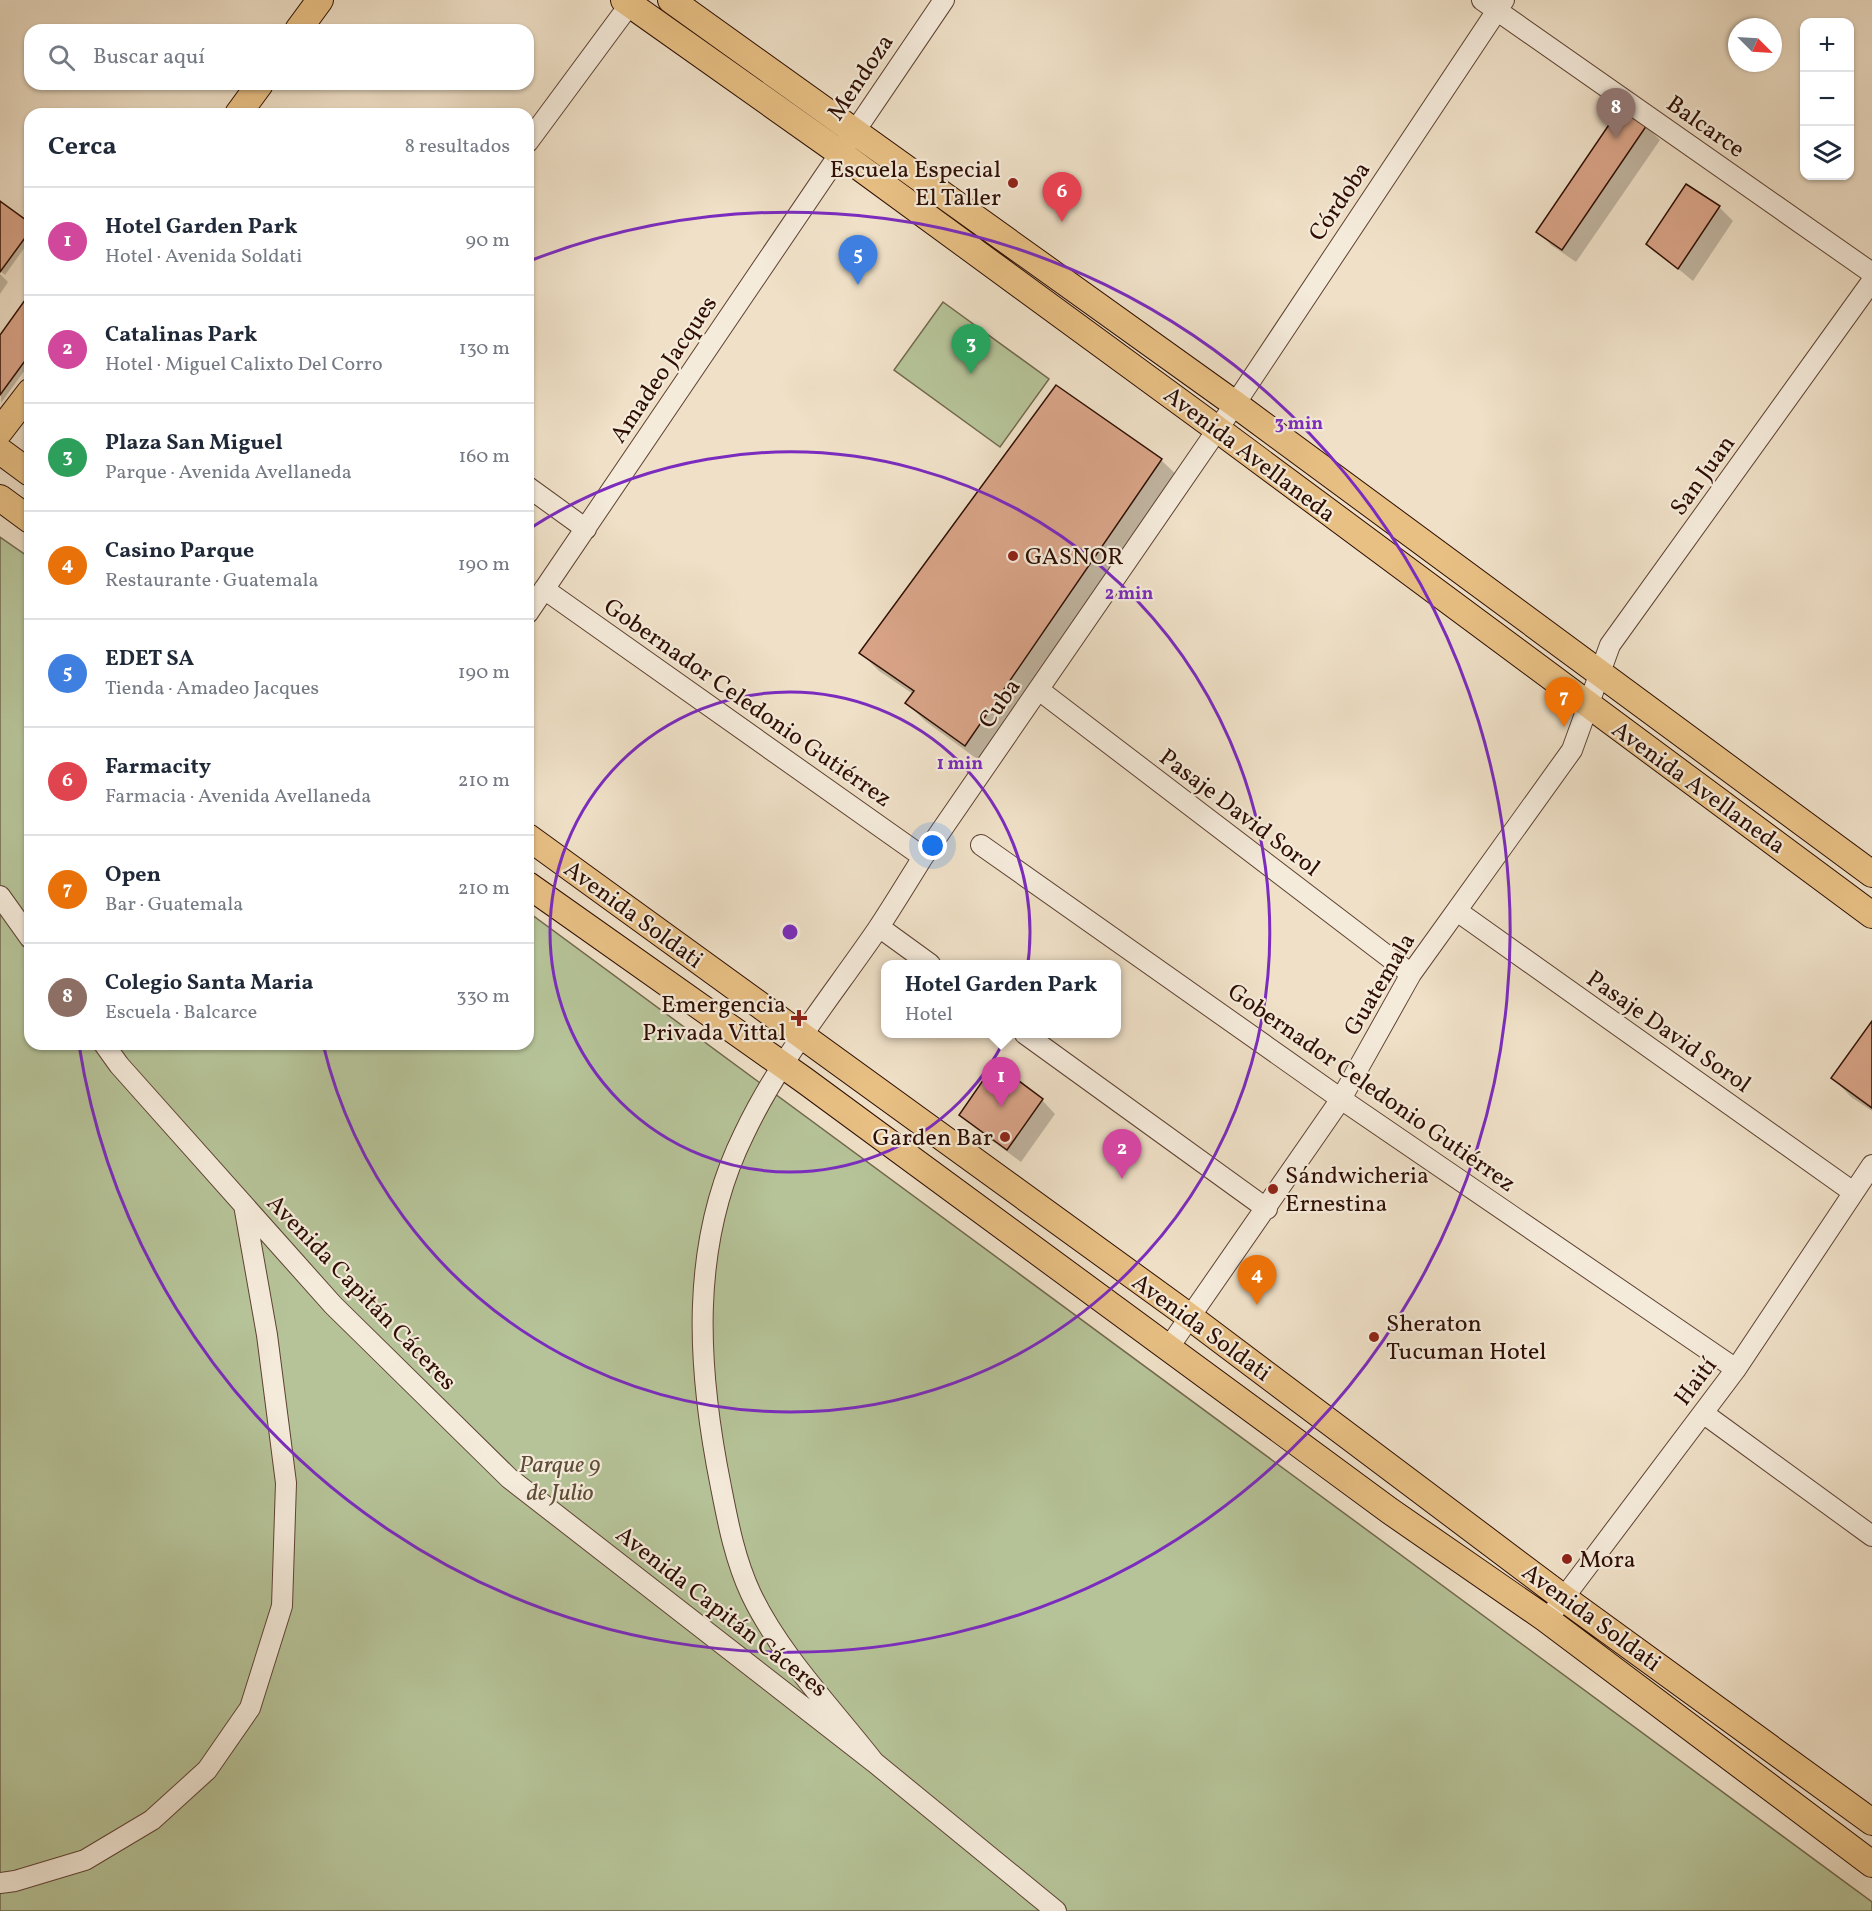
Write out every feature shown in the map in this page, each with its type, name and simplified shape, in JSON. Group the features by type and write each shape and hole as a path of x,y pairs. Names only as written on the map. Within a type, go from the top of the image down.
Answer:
{"main road":[{"path":"302,24 320,0"},
{"name":"Avenida Avellaneda","path":"671,0 855,129 1235,404 1872,874"},
{"name":"Avenida Avellaneda","path":"627,2 840,153 1217,429 1872,915"},
{"path":"242,108 256,90"},
{"path":"0,431 24,400"},
{"path":"0,451 24,469"},
{"path":"0,498 24,516"},
{"name":"Avenida Soldati","path":"534,841 1190,1317 1565,1599 1872,1822"},
{"name":"Avenida Soldati","path":"534,889 782,1064 1390,1510 1546,1619 1872,1864"}],"street":[{"name":"Mendoza","path":"840,153 944,0"},
{"path":"534,134 627,2"},
{"name":"Balcarce","path":"1494,4 1872,273"},
{"name":"Córdoba","path":"1217,429 1494,4"},
{"name":"Amadeo Jacques","path":"534,604 840,153"},
{"name":"San Juan","path":"1589,706 1598,673 1610,645 1872,281"},
{"name":"Cuba","path":"874,1762 777,1639 751,1594 733,1546 712,1444 700,1321 706,1258 718,1195 743,1135 782,1064 879,927 923,857 1217,429"},
{"path":"534,491 586,529"},
{"name":"Gobernador Celedonio Gutiérrez","path":"544,589 923,857"},
{"name":"Pasaje David Sorol","path":"1039,690 1411,974"},
{"name":"Guatemala","path":"1169,1347 1267,1209 1323,1121 1341,1099 1411,974 1572,750 1589,706"},
{"name":"Gobernador Celedonio Gutiérrez","path":"981,845 1341,1099 1736,1369"},
{"path":"0,896 24,930"},
{"name":"Pasaje David Sorol","path":"1456,911 1853,1192"},
{"path":"879,927 924,960"},
{"path":"1031,1038 1267,1209"},
{"name":"Avenida Capitán Cáceres","path":"108,1050 119,1065 333,1305 509,1478 874,1762 1056,1911"},
{"name":"Haití","path":"1546,1619 1565,1599 1736,1369 1872,1165"},
{"path":"0,1882 15,1881 85,1860 152,1820 207,1770 250,1708 282,1606 286,1483 267,1335 244,1204"},
{"path":"1703,1413 1872,1536"}],"green space":[{"path":"943,302 1049,379 1000,447 894,370"},
{"name":"Parque 9 de Julio","path":"0,537 24,554 24,1050 534,1050 534,916 1872,1902 1872,1911 0,1911"}],"building":[{"path":"1621,107 1647,125 1562,250 1536,232"},
{"path":"1686,184 1720,206 1678,269 1646,244"},
{"path":"0,201 24,219 24,239 0,272"},
{"path":"24,301 24,362 0,395 0,335"},
{"name":"GASNOR","path":"1056,385 1162,459 965,746 905,703 914,691 859,653"},
{"path":"1872,1021 1872,1108 1831,1078"},
{"path":"995,1063 1043,1099 1007,1150 959,1115"}],"place":[{"name":"Colegio Santa Maria","path":"1616,138"},
{"name":"Escuela Especial El Taller","path":"1013,183"},
{"name":"Farmacity","path":"1062,222"},
{"name":"EDET SA","path":"858,285"},
{"name":"Plaza San Miguel","path":"971,374"},
{"name":"GASNOR","path":"1013,556"},
{"name":"Open","path":"1564,727"},
{"name":"Emergencia Privada Vittal","path":"799,1018"},
{"name":"Hotel Garden Park","path":"1001,1107"},
{"name":"Garden Bar","path":"1005,1137"},
{"name":"Catalinas Park","path":"1122,1179"},
{"name":"Sándwicheria Ernestina","path":"1273,1189"},
{"name":"Casino Parque","path":"1257,1305"},
{"name":"Sheraton Tucuman Hotel","path":"1374,1337"},
{"name":"Mora","path":"1567,1559"}]}
